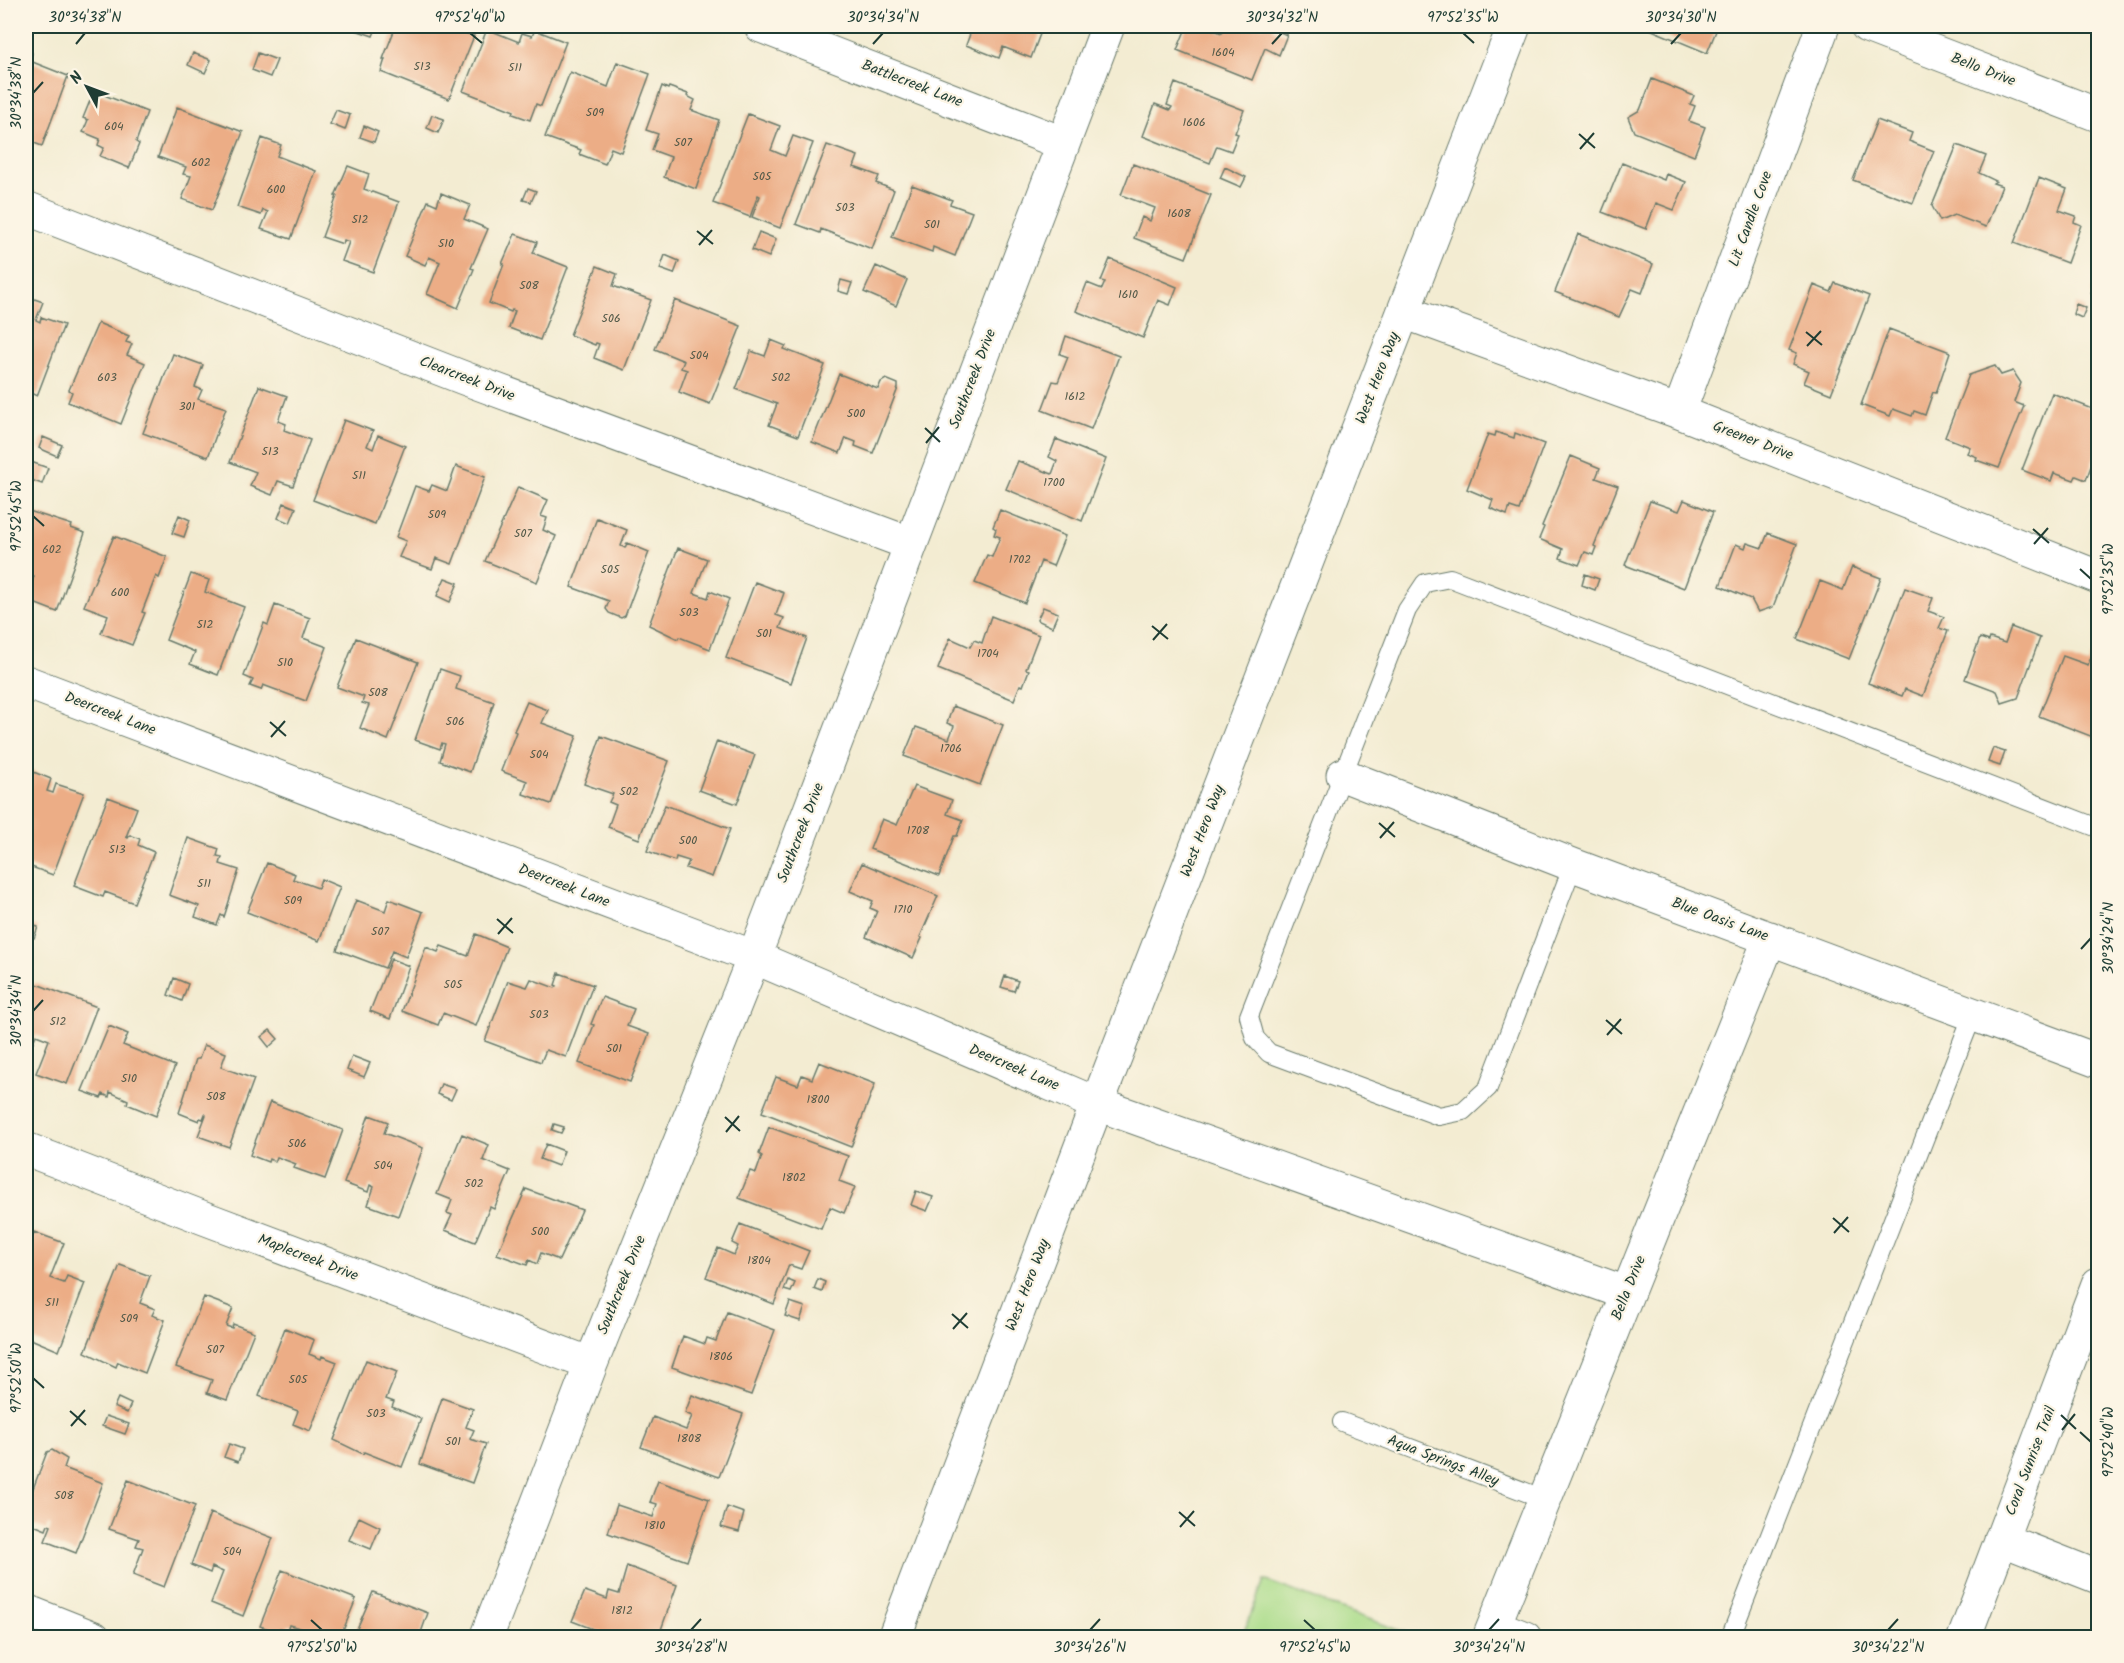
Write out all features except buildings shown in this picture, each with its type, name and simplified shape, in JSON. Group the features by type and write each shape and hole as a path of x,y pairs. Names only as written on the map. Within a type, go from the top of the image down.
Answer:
{"street":[{"name":"Battlecreek Lane","path":"761,26 1062,143"},
{"name":"Southcreek Drive","path":"486,1638 591,1364 754,957 1108,26"},
{"name":"West Hero Way","path":"894,1638 1097,1104 1514,26"},
{"name":"Lit Candle Cove","path":"1679,412 1823,26"},
{"name":"Bello Drive","path":"1867,26 2098,115"},
{"name":"Clearcreek Drive","path":"26,208 464,378 911,544"},
{"name":"Greener Drive","path":"1404,312 1679,412 2098,577"},
{"name":"Deercreek Lane","path":"26,682 754,957 1097,1104 1626,1293"},
{"name":"Blue Oasis Lane","path":"1343,775 1573,865 2098,1061"},
{"name":"Bella Drive","path":"1491,1632 1770,938"},
{"name":"Maplecreek Drive","path":"26,1149 591,1364"},
{"name":"Coral Sunrise Trail","path":"1964,1638 2097,1295"},
{"path":"2001,1539 2098,1577"},
{"path":"26,1611 94,1638"},
{"path":"1491,1632 1525,1638"}],"lane":[{"path":"1573,865 1488,1088 1463,1111 1439,1116 1269,1053 1255,1038 1250,1016 1407,610 1425,584 1450,578 2098,828"},
{"path":"1730,1638 1973,1014"},
{"name":"Aqua Springs Alley","path":"1342,1422 1544,1499"}],"green space":[{"path":"1264,1580 1417,1637 1242,1637"}]}
